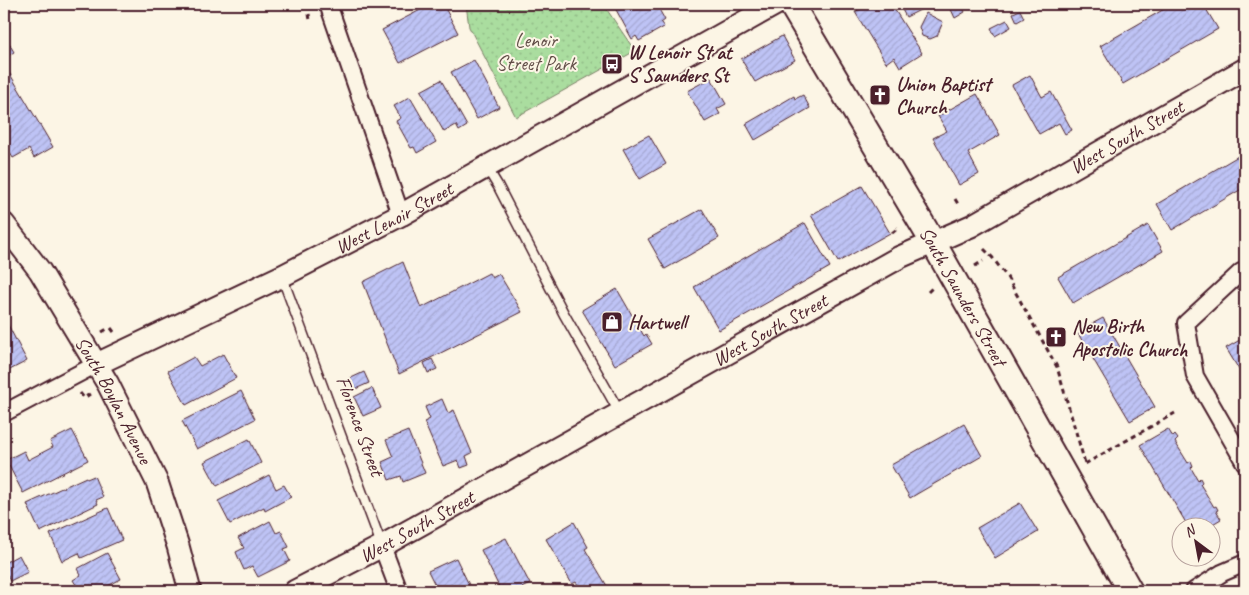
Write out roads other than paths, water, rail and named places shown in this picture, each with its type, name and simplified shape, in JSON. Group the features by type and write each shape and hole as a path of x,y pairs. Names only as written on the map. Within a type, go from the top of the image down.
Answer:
{"main road":[{"name":"South Saunders Street","path":"791,4 934,244 1130,591"}],"street":[{"path":"328,4 401,215"},
{"name":"West Lenoir Street","path":"4,413 97,364 282,276 401,215 776,4"},
{"name":"West South Street","path":"295,591 382,546 900,258 980,222 1245,69"},
{"name":"South Boylan Avenue","path":"4,224 40,272 97,364 157,482 178,546 190,591"},
{"path":"1245,271 1241,272 1186,323 1195,376 1245,463"},
{"name":"Florence Street","path":"382,546 399,591"},
{"path":"1194,591 1222,573 1245,563"}],"lane":[{"path":"486,167 498,186 564,314 620,414"},
{"name":"Florence Street","path":"282,276 382,546"}],"place":[{"name":"W Lenoir St at S Saunders St","path":"612,64"},
{"name":"Union Baptist Church","path":"880,95"},
{"name":"Hartwell","path":"612,322"},
{"name":"New Birth Apostolic Church","path":"1056,337"}],"park label":[{"name":"Lenoir Street Park","path":"536,52"}]}
